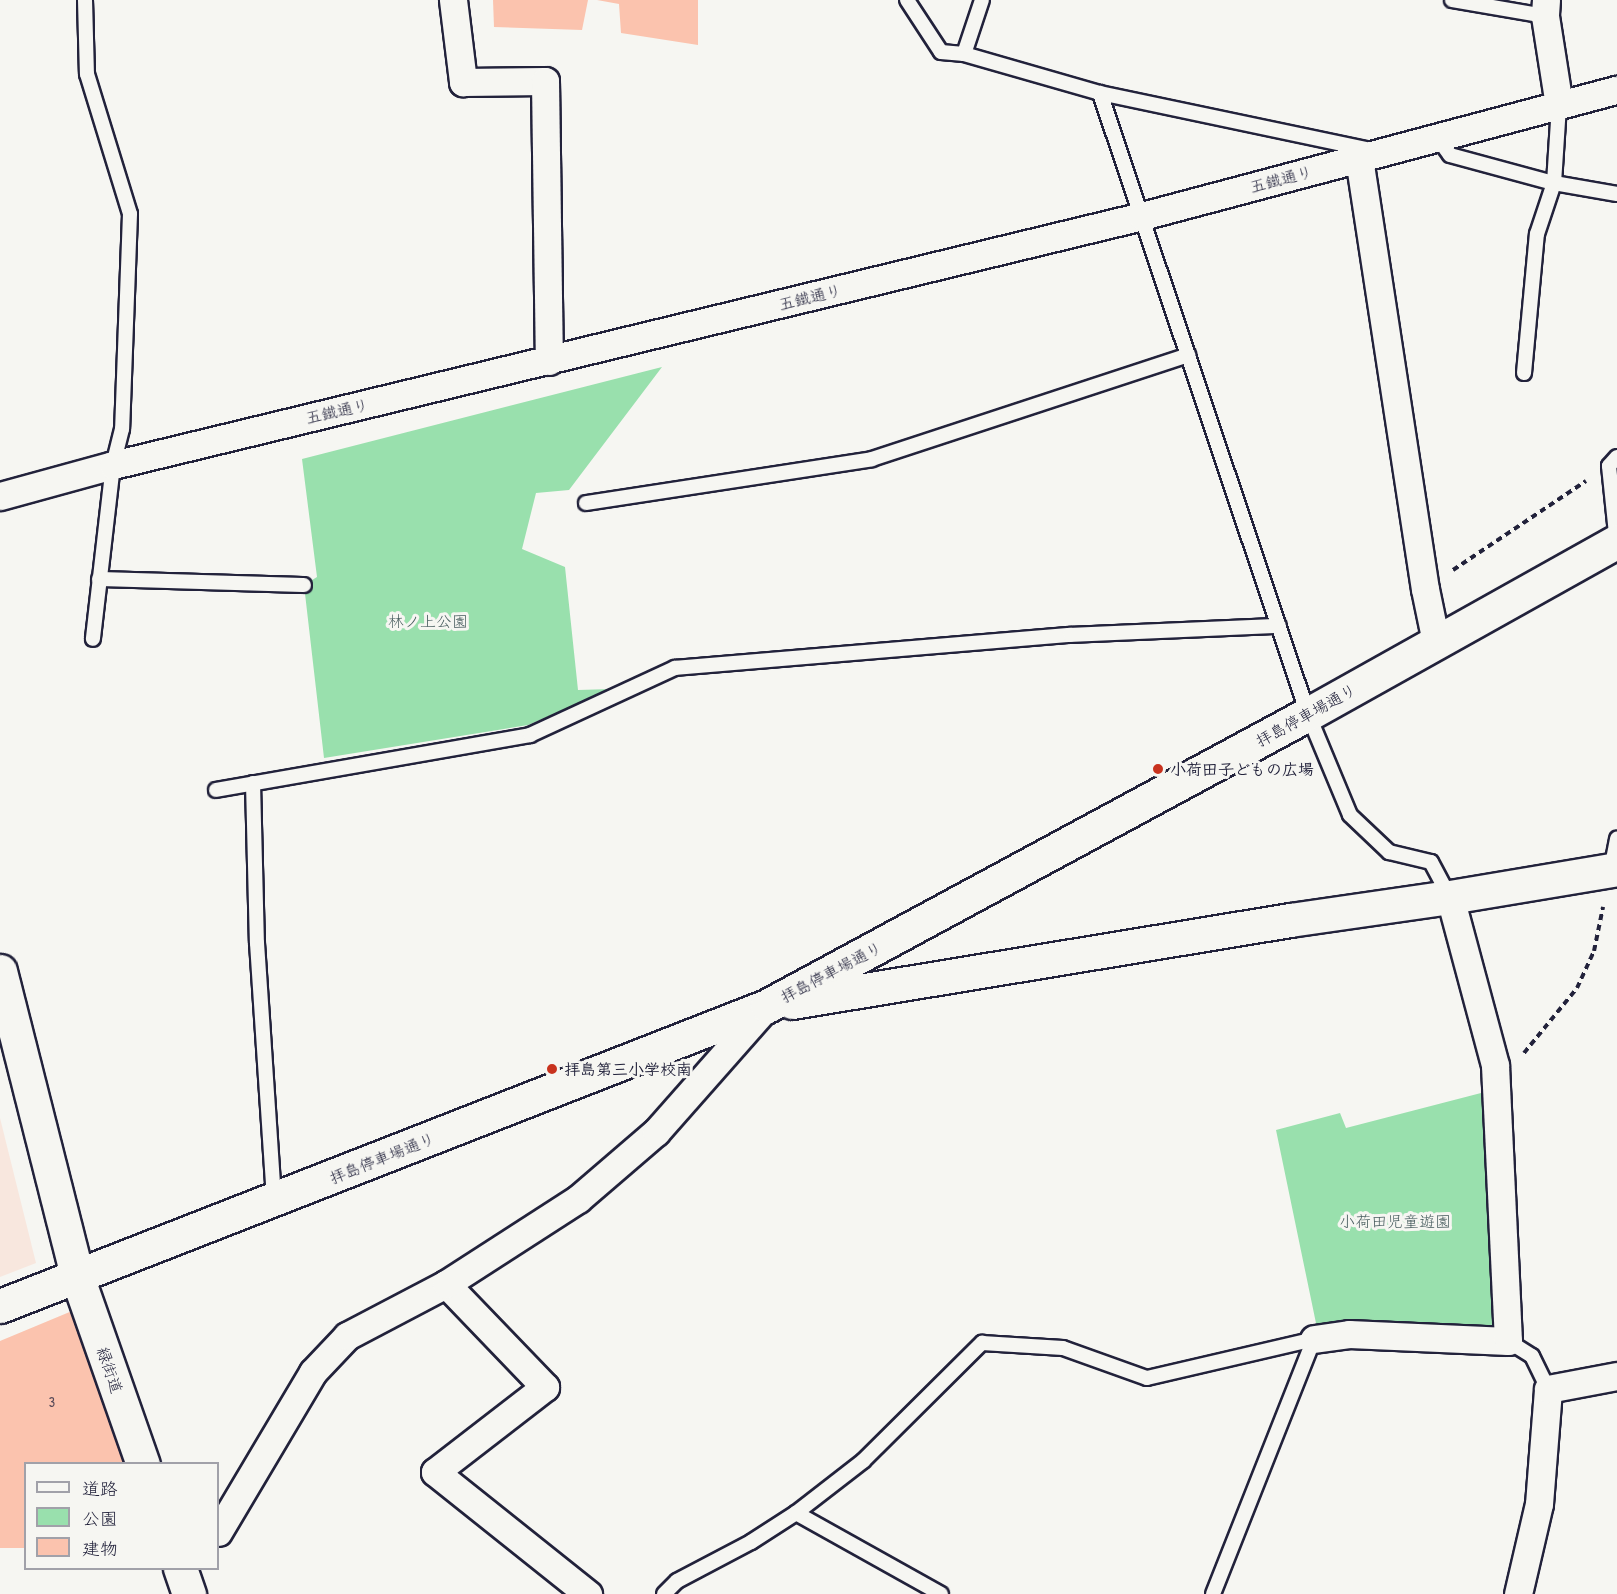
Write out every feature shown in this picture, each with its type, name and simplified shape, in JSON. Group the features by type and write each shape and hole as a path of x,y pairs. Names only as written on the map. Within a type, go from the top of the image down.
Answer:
{"street":[{"path":"453,0 462,82 545,81 549,361"},
{"path":"1546,8 1559,105"},
{"name":"五鐵通り","path":"0,496 113,465 1142,216 1617,90"},
{"path":"1370,155 1425,589 1437,642"},
{"name":"拝島停車場通り","path":"0,1306 767,1006 1308,714 1617,542"},
{"path":"219,1530 313,1372 347,1336 446,1284 578,1199 656,1132 767,1006 1290,920 1614,870"},
{"path":"1314,1339 1349,1334 1508,1341 1495,1065 1450,897"},
{"name":"緑街道","path":"0,971 77,1276 142,1462"},
{"path":"446,1284 545,1387 435,1472 588,1594"},
{"path":"1518,1594 1539,1504 1548,1389 1617,1376"}],"lane":[{"path":"86,0 87,74 130,214 122,429 113,465 93,639"},
{"path":"907,0 941,52 964,54 1100,93 1370,155"},
{"path":"964,54 982,0"},
{"path":"1452,0 1546,8"},
{"path":"1100,93 1308,714 1350,815 1389,852 1431,862 1450,897"},
{"path":"1524,373 1537,234 1554,183 1559,105"},
{"path":"1437,137 1450,155 1554,183 1617,194"},
{"path":"586,503 872,459 1188,355"},
{"path":"1613,461 1617,542"},
{"path":"99,579 304,585"},
{"path":"216,790 531,735 675,668 1070,635 1279,626"},
{"path":"253,783 257,943 274,1200"},
{"path":"1614,870 1617,839"},
{"path":"664,1594 677,1581 751,1542 796,1513 863,1461 982,1343 1063,1348 1147,1378 1314,1339"},
{"path":"1213,1594 1314,1339"},
{"path":"1508,1341 1532,1356 1548,1389"},
{"path":"796,1513 941,1594"}],"path":[{"path":"1425,589 1613,461"},
{"path":"1497,1086 1576,988 1594,951 1614,870"}],"shaded area":[{"path":"0,1118 36,1263 0,1277"}],"green space":[{"name":"林ノ上公園","path":"662,367 569,490 536,493 522,549 565,567 578,690 612,689 528,725 324,758 304,585 317,577 302,459"},
{"name":"小荷田児童遊園","path":"1481,1093 1503,1319 1480,1331 1317,1328 1276,1130 1340,1113 1346,1128"}],"building":[{"path":"493,0 588,0 582,30 494,27"},
{"path":"597,0 698,0 698,45 621,33 619,4"},
{"path":"72,1311 125,1462 24,1462 24,1548 0,1548 0,1341"}],"place":[{"name":"小荷田子どもの広場","path":"1158,769"},
{"name":"拝島第三小学校南","path":"552,1069"}]}
